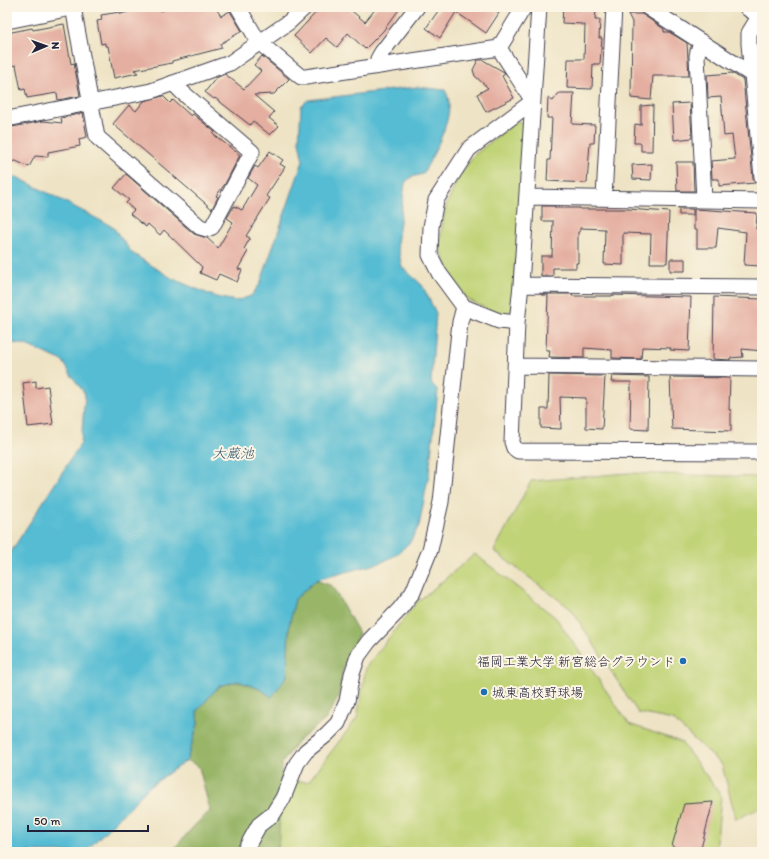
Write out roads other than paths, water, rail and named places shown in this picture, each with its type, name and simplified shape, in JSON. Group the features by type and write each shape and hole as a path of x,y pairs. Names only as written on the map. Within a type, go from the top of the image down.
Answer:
{"street":[{"path":"7,19 66,7"},
{"path":"73,7 97,137 200,227 212,227 252,152 173,83"},
{"path":"238,7 260,42 301,76 306,78 498,48 524,7"},
{"path":"7,119 151,91 230,62 289,22 305,7"},
{"path":"378,66 378,59 382,52 417,7"},
{"path":"539,7 521,285 517,323 512,442 514,448 518,451 762,452"},
{"path":"604,198 614,7"},
{"path":"647,7 757,78"},
{"path":"759,12 749,34 749,44 757,78 762,177"},
{"path":"702,42 697,56 704,200"},
{"path":"498,48 533,101"},
{"path":"517,323 499,321 464,307 439,273 430,255 430,227 436,200 469,149 533,101"},
{"path":"527,197 762,201"},
{"path":"521,285 762,287"},
{"path":"244,852 259,825 273,814 283,798 297,763 306,751 338,723 347,701 352,674 358,656 369,641 399,610 413,592 430,550 441,502 460,322 464,307"},
{"path":"516,366 762,369"}],"water":[{"name":"大蔵池","path":"417,87 445,90 449,110 443,133 423,174 411,177 405,183 397,244 402,267 422,285 436,313 431,383 438,390 429,473 419,526 410,542 396,555 380,563 316,580 295,599 289,626 287,676 272,697 260,689 238,681 219,686 197,711 198,724 187,760 149,787 85,852 7,852 7,558 81,443 85,394 63,361 26,345 7,342 7,179 17,177 113,227 132,253 173,279 216,297 236,301 251,296 260,284 303,161 299,142 301,106 308,100"}],"place":[{"name":"福岡工業大学 新宮総合グラウンド","path":"683,661"},
{"name":"城東高校野球場","path":"484,692"}]}
